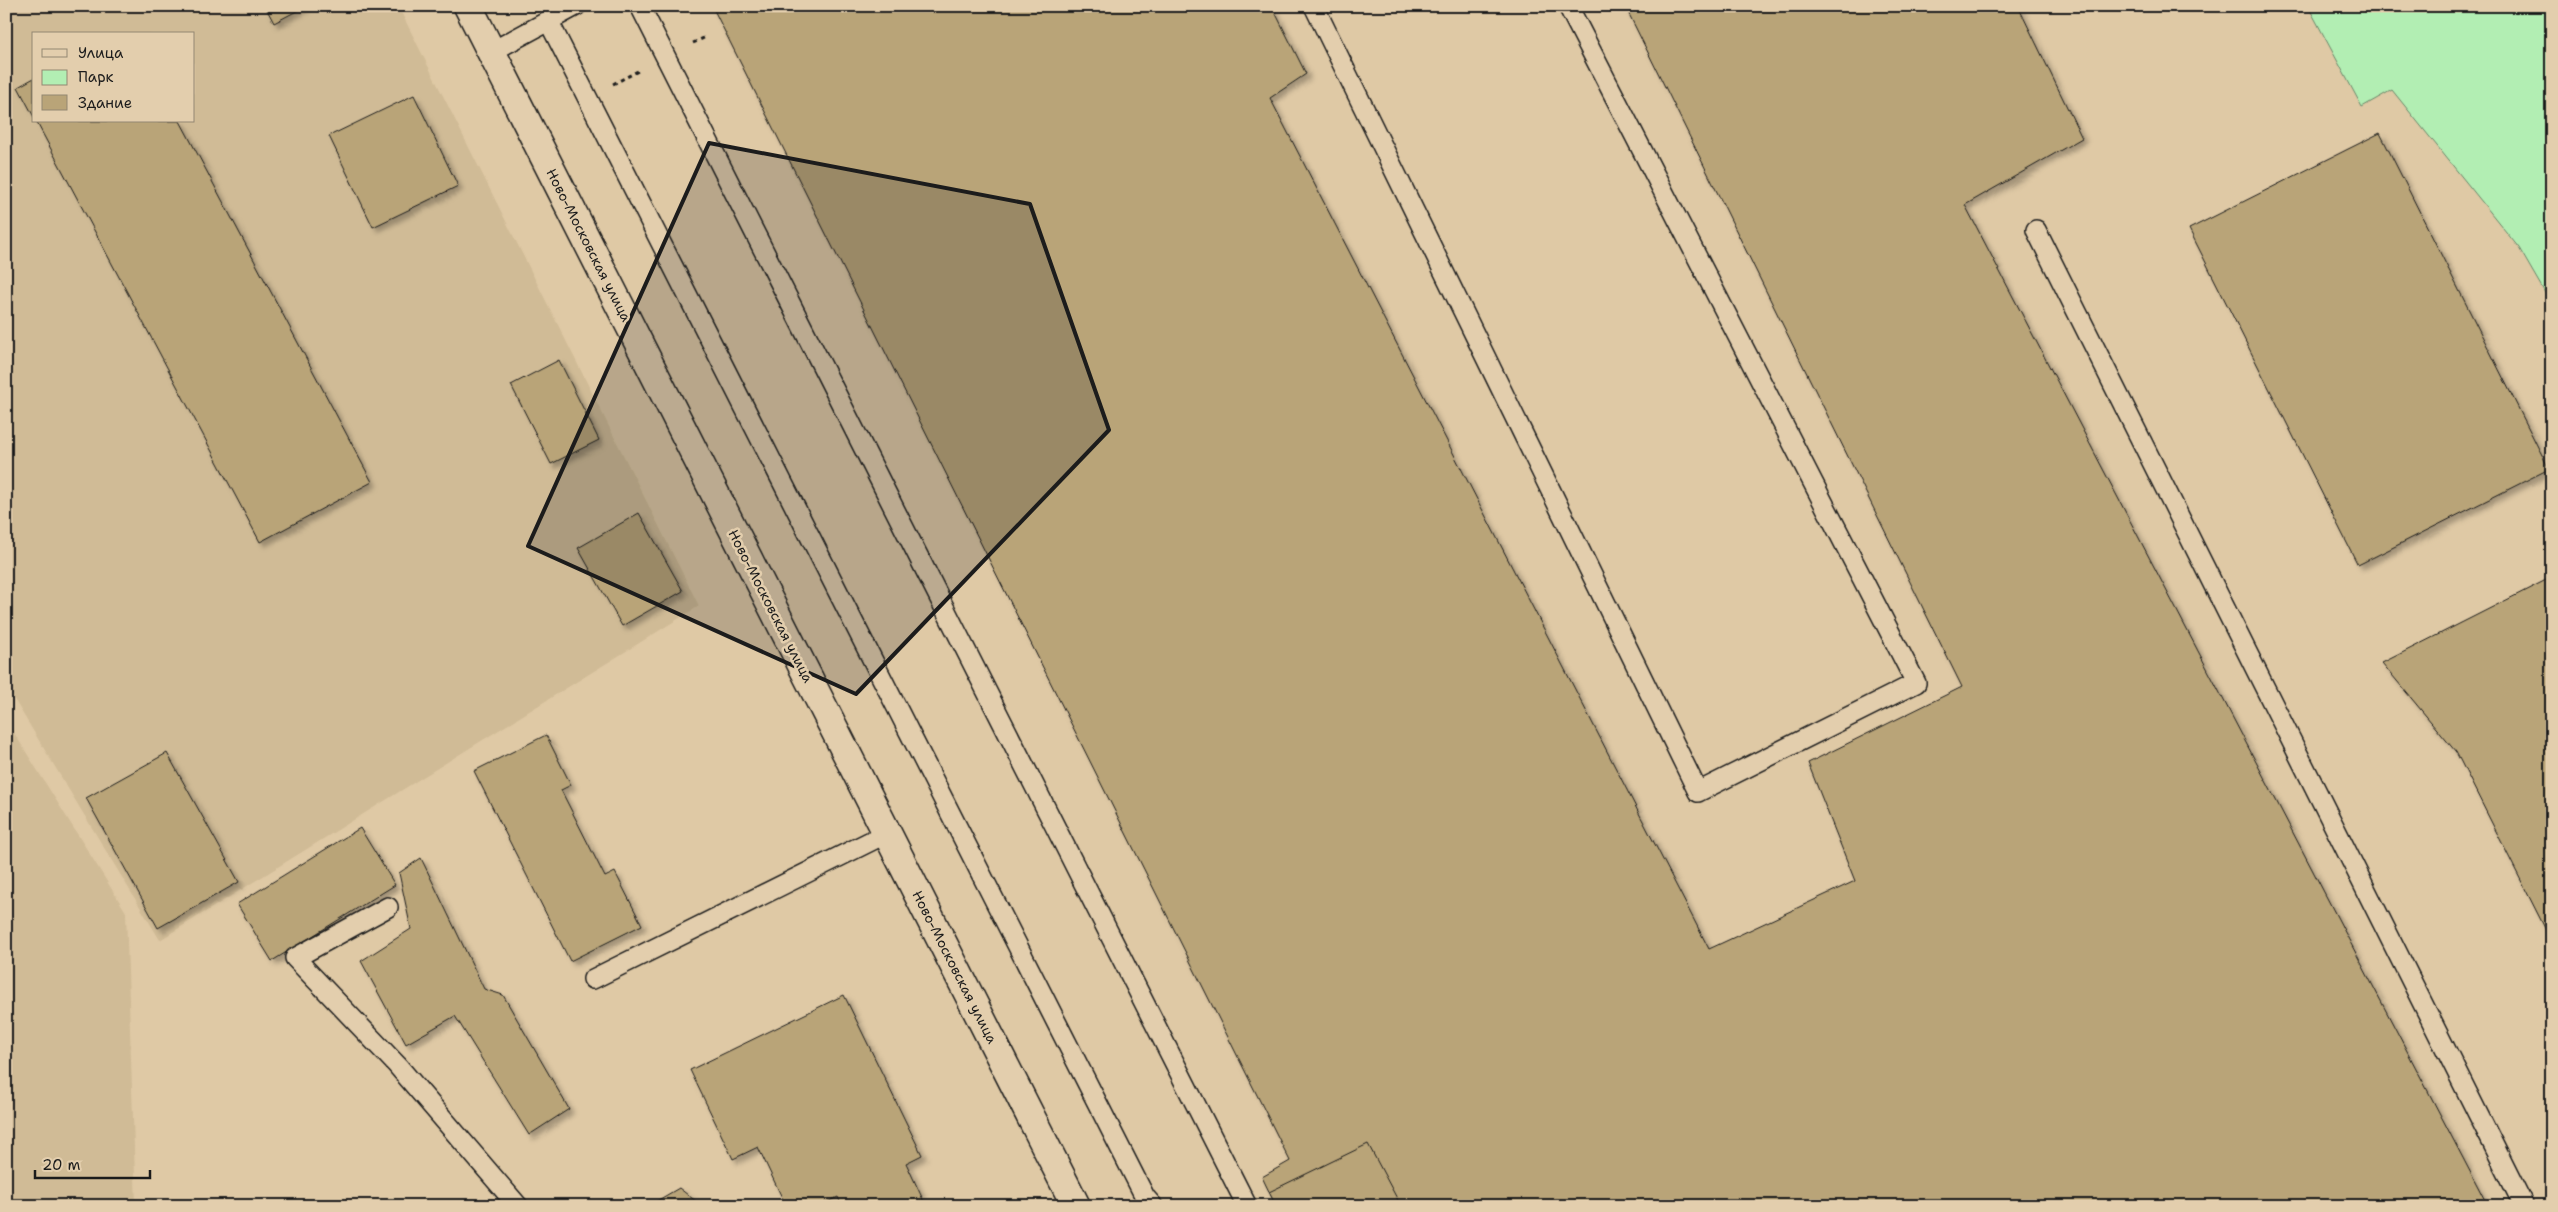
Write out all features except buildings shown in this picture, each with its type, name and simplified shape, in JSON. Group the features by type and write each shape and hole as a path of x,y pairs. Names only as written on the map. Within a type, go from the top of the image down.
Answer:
{"street":[{"name":"Ново-Московская улица","path":"468,6 1076,1206"}],"lane":[{"path":"491,52 576,6"},
{"path":"640,6 1247,1206"},
{"path":"1314,6 1698,792 1916,683 1568,6"},
{"path":"548,20 1145,1197 1153,1206"},
{"path":"2036,230 2524,1206"},
{"path":"593,979 887,833"},
{"path":"388,907 295,958 397,1065 518,1206"}],"highlighted area":[{"path":"709,143 1030,204 1109,430 856,694 528,546"}],"shaded area":[{"path":"6,6 398,6 699,606 160,940 6,686"},
{"path":"6,720 126,912 136,1206 6,1206"}],"green space":[{"path":"2308,6 2552,6 2552,305 2519,248 2392,90 2362,107"}]}
